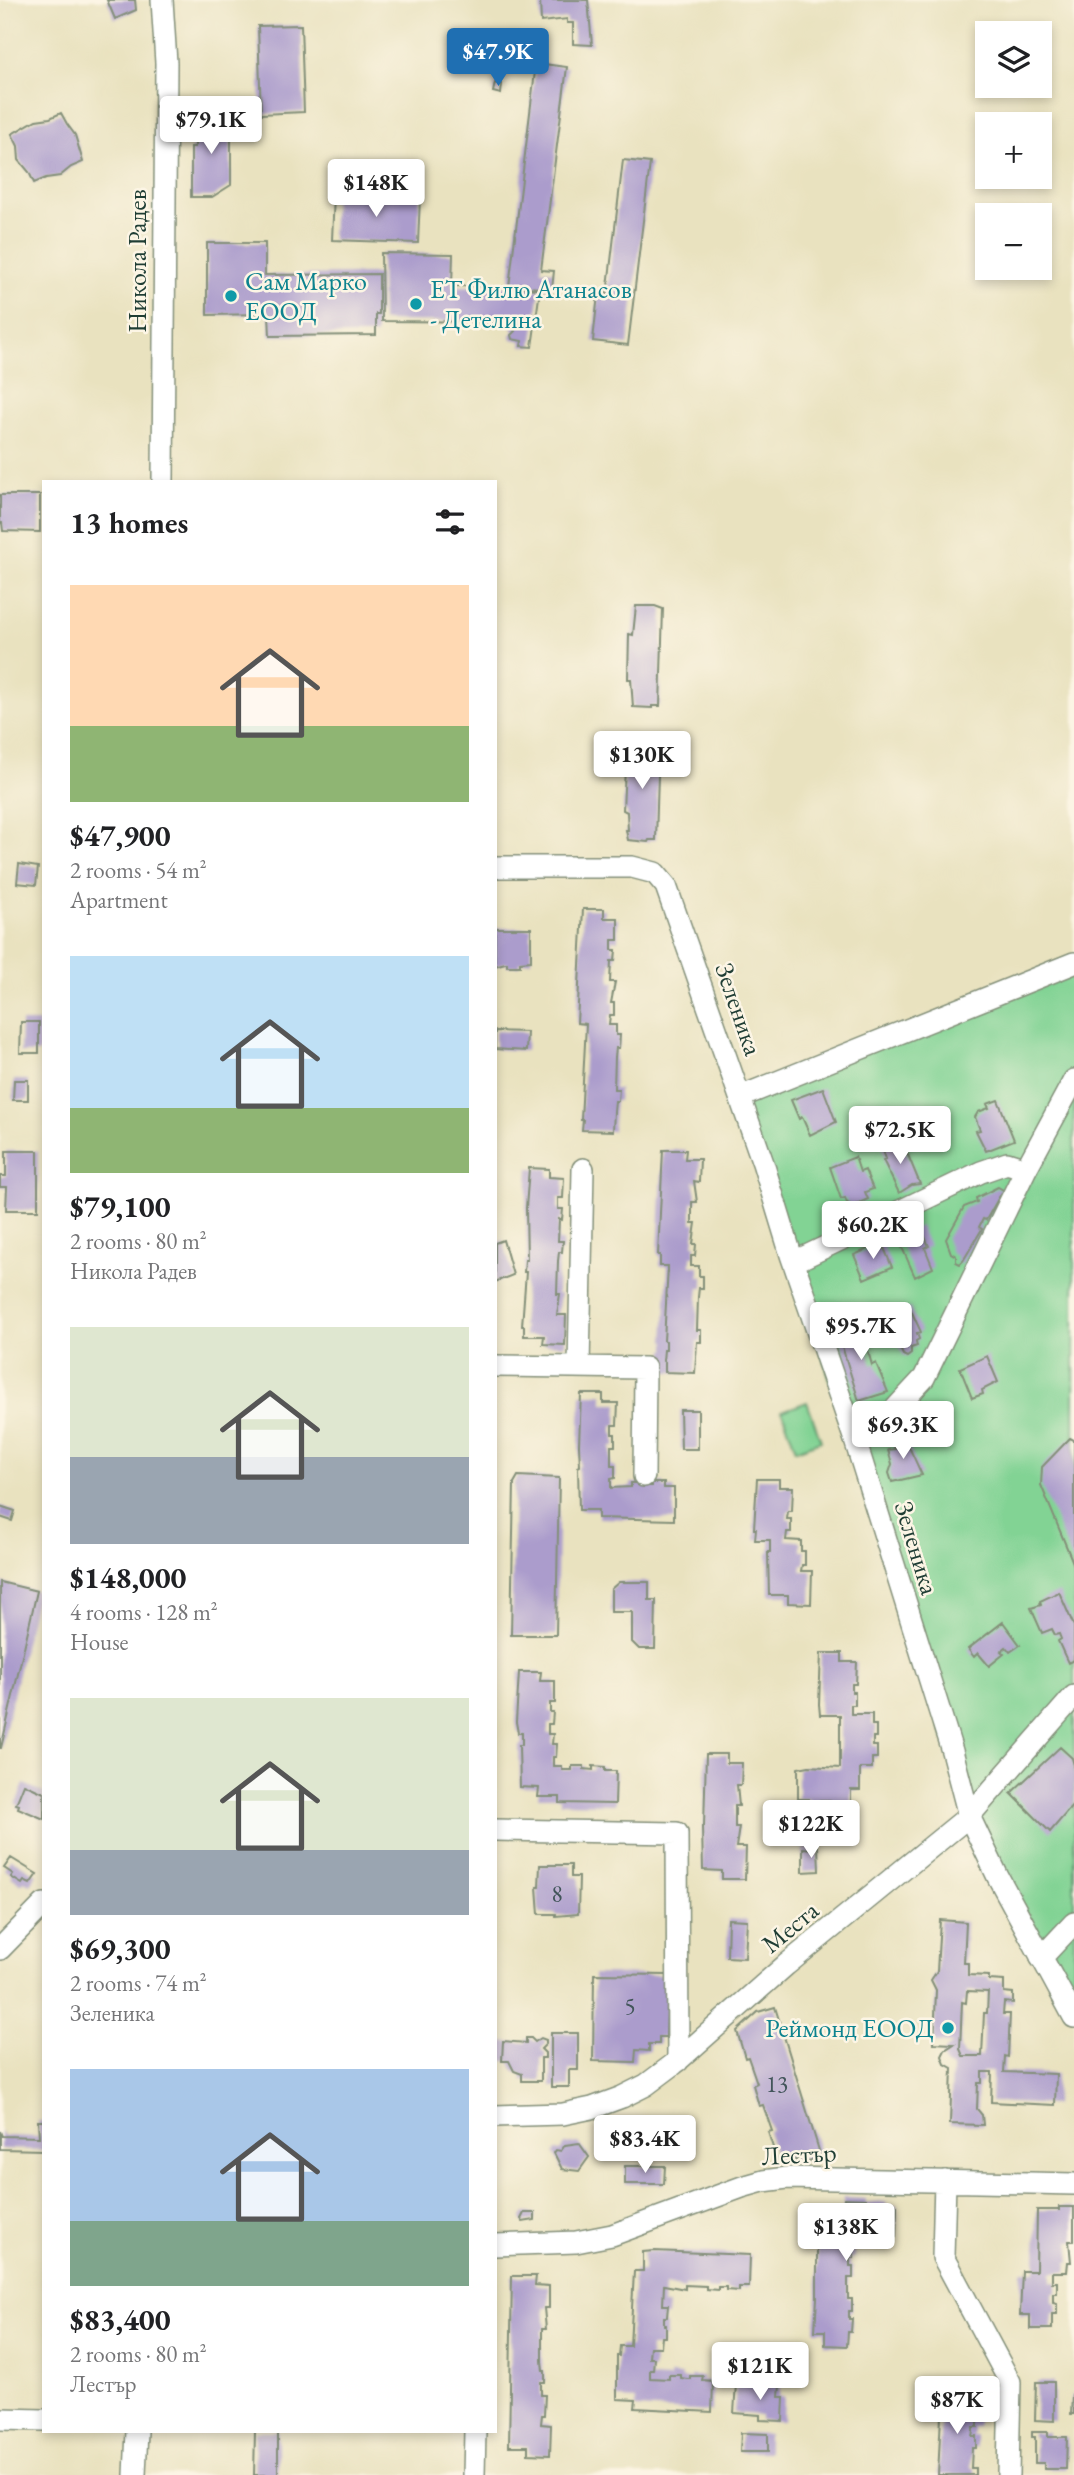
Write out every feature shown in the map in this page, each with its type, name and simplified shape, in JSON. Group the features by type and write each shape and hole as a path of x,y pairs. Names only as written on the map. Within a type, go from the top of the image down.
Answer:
{"street":[{"name":"Никола Радев","path":"162,0 166,63 163,480"},
{"name":"Зеленика","path":"497,867 632,867 654,873 666,886 855,1440 952,1751 969,1816 1074,2017"},
{"path":"740,1097 1074,963"},
{"path":"855,1440 884,1421 924,1378 1026,1169 1074,1080"},
{"path":"794,1262 981,1172 1007,1163 1026,1169"},
{"path":"579,1367 583,1169"},
{"path":"497,1366 645,1368 644,1476"},
{"name":"Места","path":"497,2116 563,2114 592,2108 646,2085 678,2061 786,1965 969,1816 1074,1696"},
{"path":"497,1830 677,1833 678,2061"},
{"path":"0,1949 42,1907"},
{"path":"1041,1958 1074,1923"},
{"name":"Лестър","path":"497,2245 576,2242 612,2235 764,2181 787,2178 1074,2183"},
{"path":"945,2181 943,2257 1010,2382 1008,2475"},
{"path":"0,2419 42,2420"},
{"path":"135,2475 137,2433"},
{"path":"474,2475 475,2433"}],"green space":[{"path":"1074,957 1074,2017 969,1816 740,1097"},
{"path":"807,1402 821,1441 796,1450 782,1411"}],"building":[{"path":"107,0 135,0 136,10 115,19"},
{"path":"540,0 588,0 592,45 573,44 573,23 567,23 567,19 541,22"},
{"path":"301,25 304,112 261,114 258,26"},
{"path":"536,63 567,67 541,270 554,271 552,289 516,286 540,290 532,347 521,346 522,341 512,339 511,335 515,331 509,322 382,321 381,253 453,254 452,286 509,287"},
{"path":"495,83 502,84 501,94 493,92"},
{"path":"61,113 75,135 83,162 60,176 34,183 19,160 18,146 12,134 36,120"},
{"path":"195,116 231,116 231,185 212,197 191,197 191,147 195,147"},
{"path":"623,160 650,163 628,345 593,341 598,294 607,295"},
{"path":"334,194 420,198 418,243 332,240"},
{"path":"207,243 265,243 265,275 379,274 376,335 270,336 269,314 207,315"},
{"path":"0,495 40,495 40,532 3,531 0,523"},
{"path":"636,606 663,609 660,706 652,708 633,707 631,679 628,679 629,634 633,635"},
{"path":"652,739 652,742 659,742 656,840 628,840 627,812 623,810 625,768 629,768 632,740"},
{"path":"19,864 38,867 36,885 17,883"},
{"path":"583,909 604,909 604,918 618,918 618,940 612,940 612,950 616,950 615,961 611,961 610,982 615,982 611,1003 614,1003 614,1015 610,1015 609,1025 616,1025 616,1035 620,1035 615,1057 614,1089 619,1089 618,1101 615,1101 613,1131 582,1130 586,1024 577,1023"},
{"path":"497,928 531,928 531,961 520,962 520,966 507,966 505,963 497,965"},
{"path":"21,1022 39,1022 39,1053 20,1053"},
{"path":"497,1031 527,1032 526,1051 497,1049"},
{"path":"14,1080 28,1080 28,1100 13,1100"},
{"path":"823,1088 836,1122 810,1135 791,1100"},
{"path":"998,1100 1014,1140 986,1151 976,1131 980,1130 975,1117 978,1112 989,1108 987,1104"},
{"path":"901,1138 920,1184 912,1185 899,1193 883,1160 886,1159 882,1148"},
{"path":"663,1150 686,1150 685,1159 700,1159 699,1182 694,1181 697,1202 692,1202 692,1223 696,1223 693,1244 696,1244 695,1256 691,1256 691,1266 699,1266 699,1276 703,1276 703,1288 699,1288 698,1297 697,1330 701,1330 701,1342 697,1342 695,1373 665,1372 663,1361 666,1350 664,1341 668,1266 660,1266 658,1255"},
{"path":"6,1151 38,1151 38,1210 6,1210 7,1187 0,1187 0,1176 6,1176"},
{"path":"855,1157 860,1172 865,1170 873,1189 865,1192 868,1199 853,1206 847,1203 845,1198 841,1199 830,1167"},
{"path":"529,1168 549,1169 549,1177 564,1178 563,1198 558,1198 558,1209 563,1209 562,1220 559,1219 558,1241 563,1241 558,1261 557,1294 560,1294 557,1315 566,1315 565,1345 543,1344 544,1336 524,1336 522,1326"},
{"path":"998,1187 1005,1191 986,1220 983,1219 979,1227 982,1229 963,1261 960,1264 956,1262 956,1256 951,1253 946,1239 964,1207 977,1202 976,1198"},
{"path":"920,1226 929,1246 925,1248 933,1268 915,1277 897,1236"},
{"path":"503,1240 513,1275 497,1281 497,1242"},
{"path":"882,1243 892,1267 864,1279 854,1255"},
{"path":"910,1308 921,1332 917,1333 917,1346 911,1348 911,1354 907,1357 903,1355 893,1333 889,1334 884,1324 895,1320 893,1315"},
{"path":"859,1320 872,1365 876,1363 888,1392 859,1401 836,1327"},
{"path":"987,1356 998,1382 982,1390 983,1394 972,1398 960,1368"},
{"path":"581,1394 603,1394 603,1403 618,1403 617,1425 612,1425 615,1446 611,1446 611,1466 615,1466 615,1478 611,1479 611,1488 631,1487 631,1483 652,1486 652,1483 664,1483 664,1488 674,1488 674,1520 598,1518 598,1510 579,1510"},
{"path":"680,1410 698,1410 698,1449 681,1449"},
{"path":"904,1436 922,1475 892,1482 889,1473 892,1464 888,1450 895,1449 893,1438"},
{"path":"1070,1438 1074,1440 1074,1565 1041,1485 1042,1467"},
{"path":"518,1476 559,1478 556,1635 511,1635 514,1483"},
{"path":"757,1479 779,1479 779,1487 793,1487 792,1511 788,1511 787,1519 791,1519 791,1532 787,1532 786,1540 801,1541 801,1551 805,1551 805,1565 802,1565 801,1571 812,1571 811,1604 788,1603 788,1595 769,1595 770,1540 755,1540"},
{"path":"0,1506 15,1511 12,1521 0,1517"},
{"path":"0,1582 37,1591 1,1748 0,1748"},
{"path":"619,1582 649,1582 649,1600 656,1600 655,1649 639,1649 632,1642 632,1612 611,1612 611,1589"},
{"path":"1059,1592 1074,1626 1074,1660 1068,1663 1058,1641 1061,1639 1059,1634 1055,1635 1052,1629 1042,1633 1031,1608 1041,1605 1040,1601"},
{"path":"1003,1622 1020,1645 1010,1652 1006,1647 1001,1651 1004,1654 989,1666 978,1653 974,1657 968,1649"},
{"path":"821,1653 842,1653 842,1662 857,1662 856,1684 852,1684 855,1705 851,1705 851,1714 872,1714 872,1725 876,1725 873,1746 877,1746 877,1758 872,1758 872,1768 860,1768 860,1790 851,1790 851,1805 829,1805 830,1800 809,1803 809,1799 798,1799 798,1768 840,1768 840,1715 820,1715"},
{"path":"519,1672 541,1672 540,1681 555,1681 555,1703 550,1703 550,1712 553,1712 552,1724 548,1724 548,1734 553,1734 552,1744 557,1744 553,1766 562,1766 562,1770 572,1770 572,1766 584,1766 584,1769 593,1770 593,1766 605,1767 605,1771 616,1771 615,1804 560,1803 560,1797 538,1797 539,1788 520,1787 519,1745 522,1745 522,1733 518,1733 516,1722"},
{"path":"1060,1747 1072,1758 1074,1765 1074,1804 1050,1832 1011,1793"},
{"path":"706,1754 727,1754 727,1763 742,1763 741,1785 737,1785 739,1806 735,1806 735,1827 739,1827 736,1847 746,1847 745,1879 722,1879 722,1871 703,1870 702,1826"},
{"path":"24,1784 42,1792 42,1818 18,1808 19,1805 16,1804"},
{"path":"812,1846 818,1846 819,1871 803,1872 803,1848 812,1849"},
{"path":"11,1858 37,1874 30,1884 24,1881 22,1884 4,1868"},
{"path":"540,1865 571,1865 571,1877 579,1877 578,1914 539,1914 537,1887"},
{"path":"728,1919 747,1920 745,1958 727,1957"},
{"name":"Реймонд ЕООД","path":"940,1920 966,1922 964,1963 968,1963 968,1975 989,1976 989,1980 1004,1981 1004,1992 1013,1993 1013,2003 1004,2002 1003,2014 1010,2014 1008,2057 1005,2056 1004,2072 1056,2074 1055,2105 991,2102 992,2072 982,2072 982,2083 978,2083 977,2109 982,2115 983,2125 950,2124 952,2068 945,2064 942,2056 945,2050 954,2044 934,2043 936,1990 931,1980 937,1971","holes":["967,1991 988,1992 982,2056 963,2056 960,2049 962,2002 966,2003"]},
{"path":"594,1974 668,1975 666,2037 659,2037 659,2044 649,2044 649,2051 636,2050 635,2062 593,2061"},
{"path":"775,2007 821,2157 806,2162 804,2157 794,2161 792,2156 777,2160 768,2132 772,2131 763,2105 759,2106 753,2085 757,2083 748,2057 745,2058 737,2031 758,2012"},
{"path":"551,2033 578,2033 578,2070 569,2070 569,2087 551,2087"},
{"path":"526,2038 535,2042 541,2038 546,2040 541,2049 545,2058 541,2058 541,2081 522,2081 522,2074 514,2071 509,2061 502,2061 503,2041 526,2043"},
{"path":"38,2121 42,2121 42,2150 0,2149 0,2131 2,2136 39,2137"},
{"path":"579,2143 589,2157 579,2171 562,2169 554,2153 556,2150 561,2151 565,2145"},
{"path":"625,2166 665,2166 664,2184 625,2184"},
{"path":"844,2198 866,2199 866,2204 886,2202 886,2206 897,2206 896,2237 850,2235 850,2246 854,2246 854,2258 850,2258 853,2278 848,2278 848,2299 852,2299 852,2311 849,2311 849,2319 852,2319 851,2332 848,2332 847,2346 825,2345 825,2331 815,2331 817,2234 834,2235 835,2213 843,2213"},
{"path":"1059,2207 1074,2207 1074,2241 1069,2241 1071,2262 1068,2262 1067,2272 1052,2272 1052,2282 1057,2282 1057,2293 1053,2293 1053,2302 1057,2303 1057,2314 1052,2314 1052,2329 1030,2329 1030,2315 1020,2315 1022,2271 1036,2271 1037,2210 1059,2210"},
{"path":"524,2213 535,2213 535,2220 523,2222 521,2219"},
{"path":"643,2252 750,2255 749,2287 739,2287 739,2291 726,2290 726,2287 718,2287 718,2290 706,2289 706,2286 685,2285 685,2289 664,2285 663,2305 668,2305 667,2317 664,2317 666,2337 662,2337 661,2347 650,2347 649,2358 654,2358 650,2378 669,2379 669,2375 681,2375 681,2378 690,2379 690,2376 703,2376 702,2380 713,2381 712,2412 635,2408 636,2400 617,2399 617,2356 620,2346 630,2346 634,2271 643,2271"},
{"path":"512,2276 536,2276 535,2285 549,2286 549,2308 544,2308 546,2329 542,2329 545,2382 541,2382 541,2395 545,2395 541,2424 551,2425 550,2455 528,2454 528,2446 509,2446"},
{"path":"1036,2382 1054,2382 1054,2421 1035,2420"},
{"path":"736,2384 780,2386 779,2397 784,2397 783,2421 760,2420 760,2415 734,2413"},
{"path":"1074,2395 1074,2414 1071,2414"},
{"path":"942,2396 964,2396 964,2404 978,2405 978,2427 973,2427 972,2436 976,2436 971,2468 975,2468 975,2475 938,2475"},
{"path":"1032,2432 1048,2432 1048,2437 1067,2437 1066,2469 1044,2469 1044,2463 1035,2463 1035,2437 1032,2437"},
{"path":"255,2433 278,2433 278,2475 254,2475"},
{"path":"741,2433 768,2434 768,2452 740,2452"}],"place":[{"name":"Сам Марко ЕООД","path":"231,296"},
{"name":"ЕТ Филю Атанасов - Детелина","path":"416,304"},
{"name":"Реймонд ЕООД","path":"948,2028"}]}
